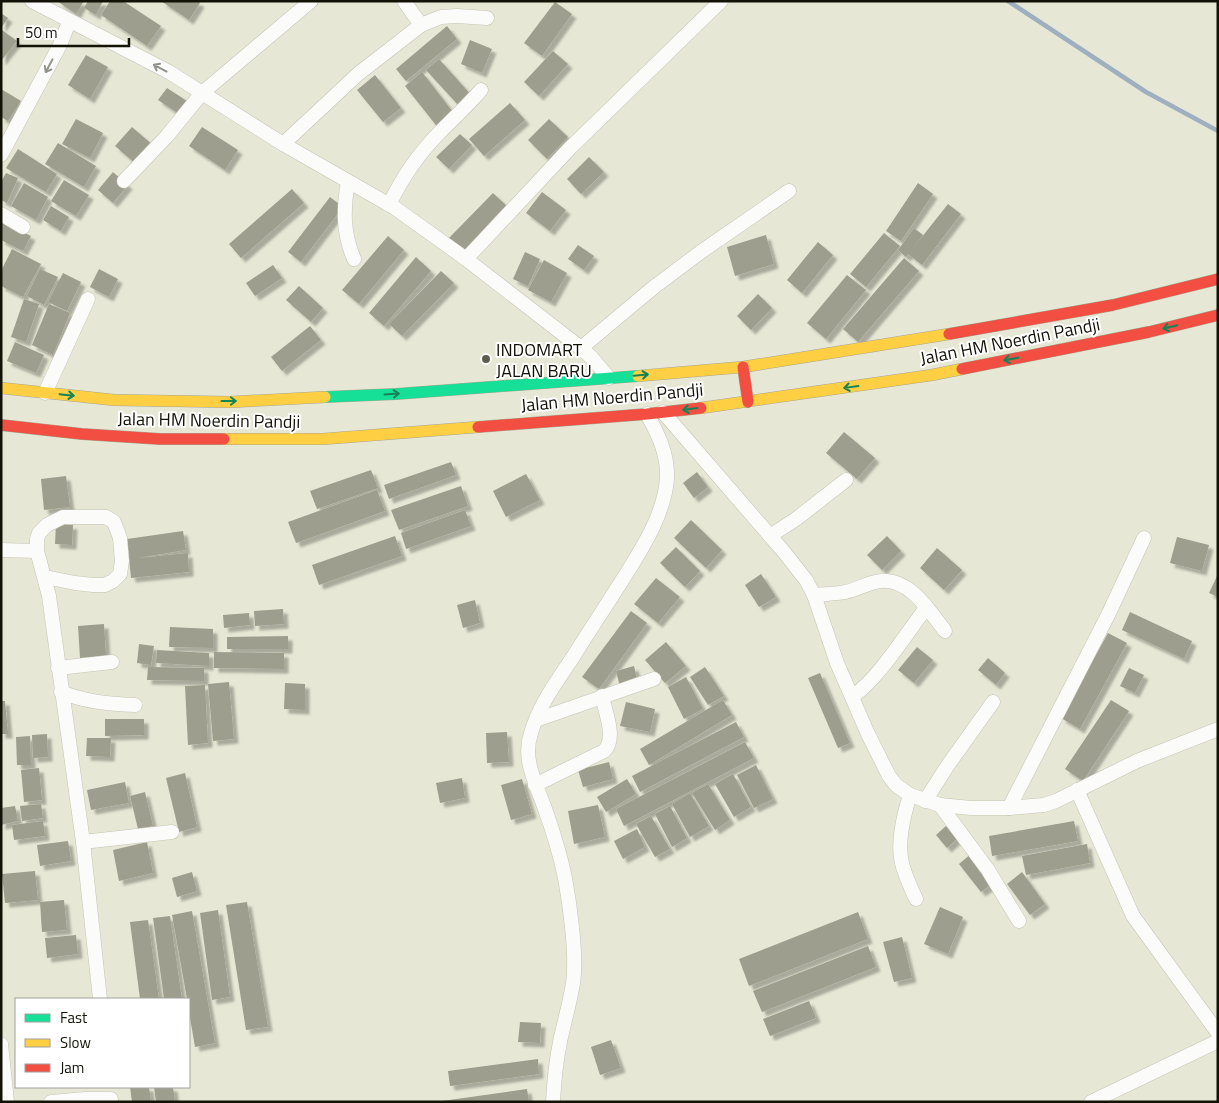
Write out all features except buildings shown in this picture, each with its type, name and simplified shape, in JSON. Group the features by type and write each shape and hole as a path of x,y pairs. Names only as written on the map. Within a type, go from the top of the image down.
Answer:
{"main road":[{"name":"Jalan HM Noerdin Pandji","path":"1,388 114,400 240,401 396,394 743,366 874,347 1113,305 1218,279"},
{"name":"Jalan HM Noerdin Pandji","path":"1,425 82,434 160,439 323,439 647,414 748,402 932,375 1148,332 1218,315"},
{"path":"743,366 748,402"}],"street":[{"path":"32,1 69,22 169,72 283,144 389,205 466,259 581,348 609,378"},
{"path":"124,180 167,136 202,93 311,1"},
{"path":"404,1 421,24"},
{"path":"466,259 570,148 721,1"},
{"path":"283,144 358,74 421,24 440,17 487,18"},
{"path":"1,155 60,45 69,22"},
{"path":"389,205 415,161 481,90"},
{"path":"348,182 344,205 344,222 346,237 354,259"},
{"path":"581,348 678,269 789,191"},
{"path":"1,214 23,227"},
{"path":"45,393 88,299"},
{"path":"663,412 798,569 814,595 837,663 868,734 889,776 896,786 910,795 940,805 970,808 1010,808 1044,805 1137,761 1218,729"},
{"path":"553,1102 555,1069 573,981 573,954 565,878 550,825 535,786 528,759 528,745 536,720 558,679 638,555 655,523 667,479 664,450 647,414"},
{"path":"770,536 796,519 846,480"},
{"path":"45,577 93,585 113,581 120,574 122,561 117,527 106,517 63,517 47,525 39,533 37,539 37,551 45,577 53,624 83,842 100,998"},
{"path":"1010,808 1104,623 1144,538"},
{"path":"1,550 37,551"},
{"path":"814,595 844,592 870,583 889,581 909,590 945,631"},
{"path":"853,696 872,679 926,608"},
{"path":"58,668 112,662"},
{"path":"536,720 654,679"},
{"path":"61,692 78,699 106,704 136,705"},
{"path":"535,786 608,748 610,740 602,696"},
{"path":"926,801 948,765 993,702"},
{"path":"1077,790 1132,916 1218,1033"},
{"path":"910,795 903,824 901,858 904,871 916,899"},
{"path":"940,805 988,870 1019,921"},
{"path":"83,842 172,832"},
{"path":"1091,1102 1218,1041"},
{"path":"1,1044 7,1102"},
{"path":"52,1102 111,1096"}],"waterway":[{"path":"1008,1 1146,92 1218,131"}],"traffic: fast":[{"path":"325,397 396,394 638,376"}],"traffic: slow":[{"path":"638,376 743,367 949,334"},
{"path":"701,408 932,375 962,369"},
{"path":"1,388 114,400 230,402 325,397"},
{"path":"224,439 323,439 478,427"}],"traffic: jam":[{"path":"949,334 1113,305 1218,279"},
{"path":"962,369 1149,332 1218,315"},
{"path":"743,367 748,402"},
{"path":"478,427 701,408"},
{"path":"1,425 82,434 160,439 224,439"}],"place":[{"name":"INDOMART JALAN BARU","path":"486,359"}]}
